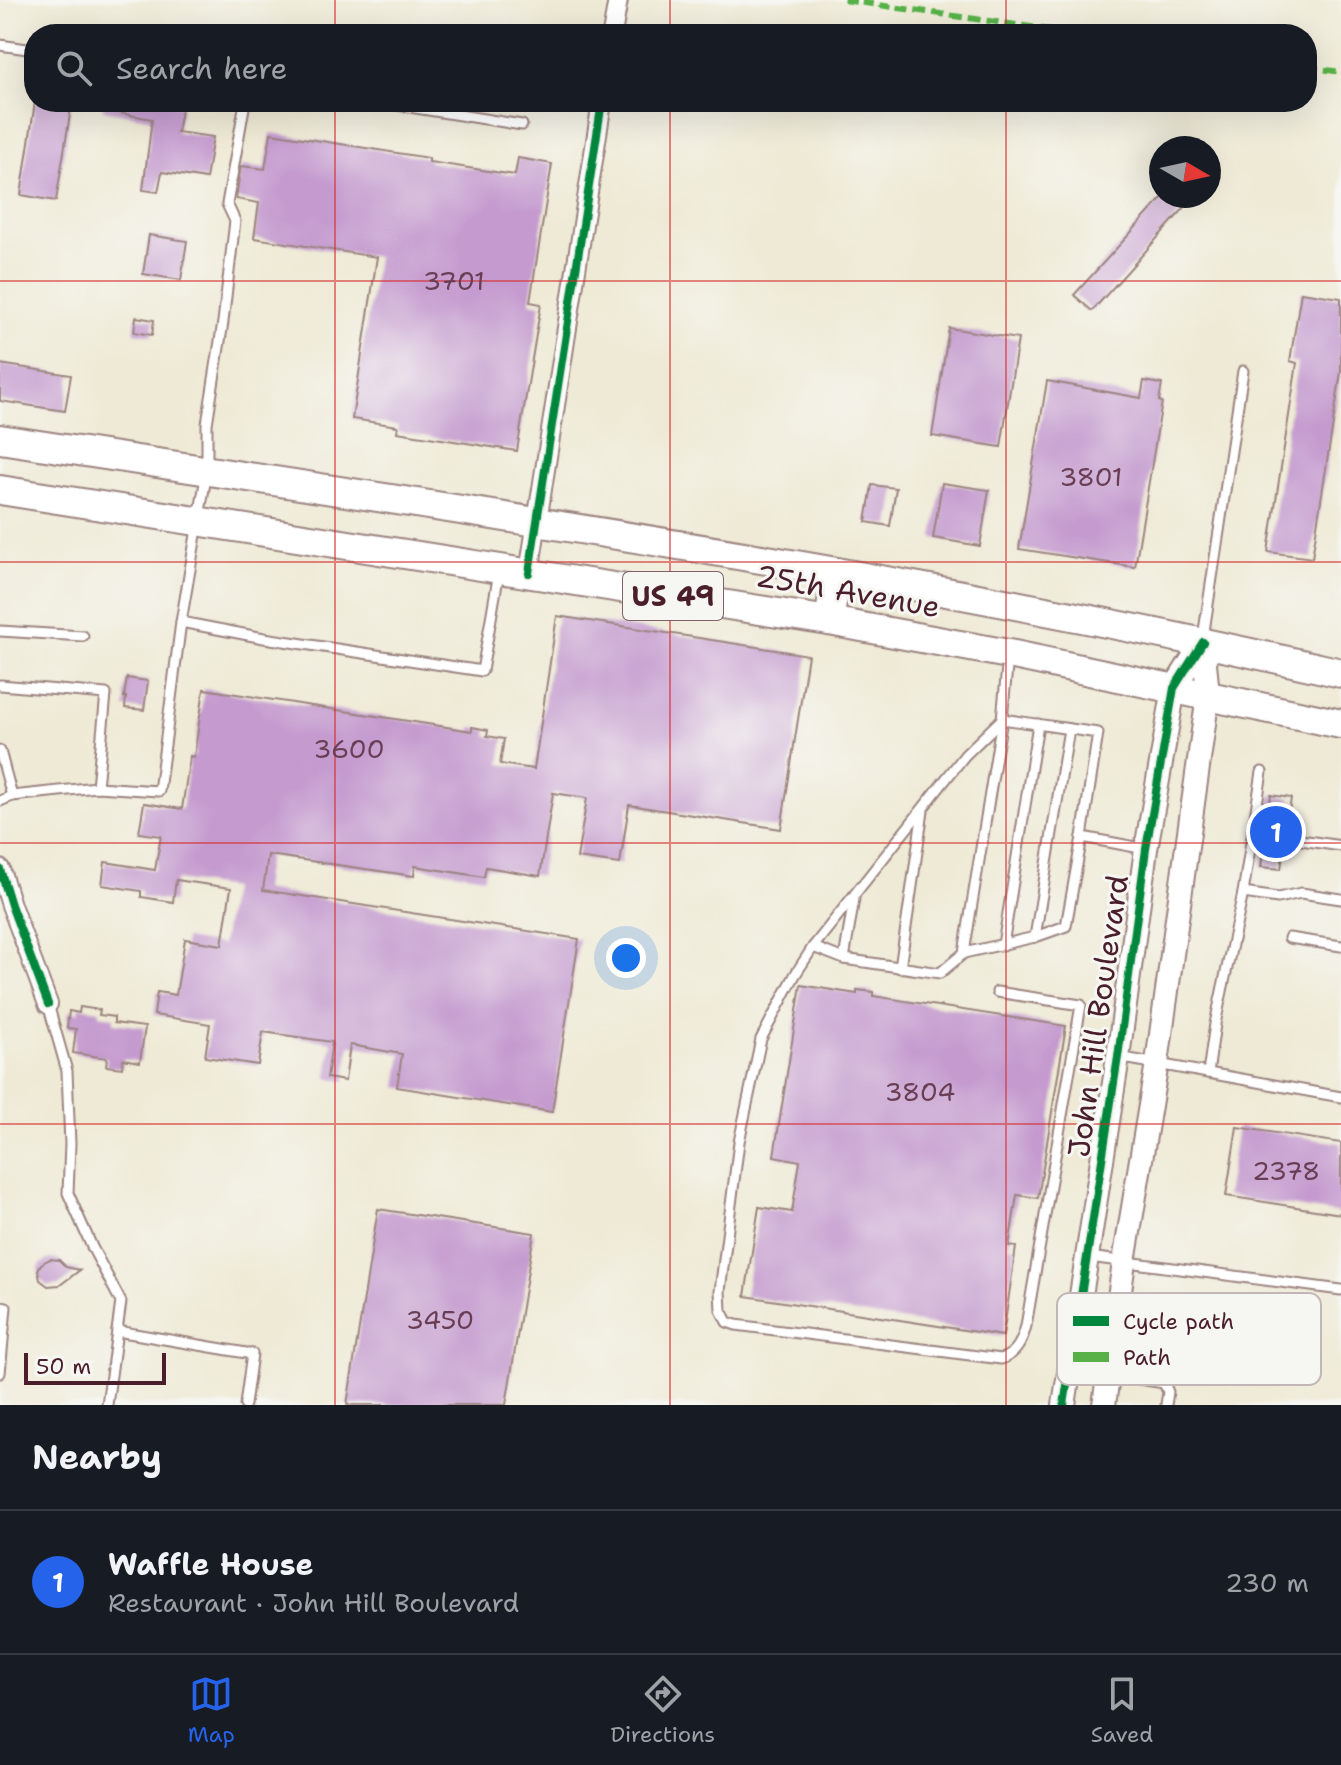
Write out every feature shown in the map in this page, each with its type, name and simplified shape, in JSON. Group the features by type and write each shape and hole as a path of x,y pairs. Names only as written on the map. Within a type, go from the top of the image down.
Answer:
{"main road":[{"name":"25th Avenue","path":"0,439 837,572 1016,604 1341,673"},
{"name":"25th Avenue","path":"0,490 829,621 1009,654 1341,724"},
{"path":"829,621 837,572"}],"street":[{"path":"614,24 618,0"},
{"path":"529,573 600,112"},
{"name":"John Hill Boulevard","path":"1081,1293 1118,1057 1146,849 1174,688 1203,642"},
{"name":"John Hill Boulevard","path":"1120,1293 1157,1063 1208,695 1203,642"},
{"path":"0,869 5,906 48,1004"},
{"name":"John Hill Boulevard","path":"1064,1405 1067,1385"},
{"name":"John Hill Boulevard","path":"1104,1405 1107,1385"}],"lane":[{"path":"0,45 24,49"},
{"path":"0,801 12,796 97,787 159,791 181,622 207,471 207,424 235,221 227,204 243,112"},
{"path":"441,112 522,125"},
{"path":"1203,642 1243,371"},
{"path":"181,622 264,638 482,671 499,568"},
{"path":"0,631 83,636"},
{"path":"964,953 1002,719 1009,654"},
{"path":"0,685 106,694 97,787"},
{"path":"813,947 844,959 940,973 964,953 1035,937 1066,926 1098,733 1002,719"},
{"path":"997,992 1081,1005 1026,1326 1021,1343 1014,1352 1001,1359 727,1322 721,1310 720,1291 739,1142 761,1039 813,947 965,755 1002,719"},
{"path":"1003,945 1038,724"},
{"path":"1035,937 1069,729"},
{"path":"0,751 12,796"},
{"path":"1208,1073 1215,1024 1243,893 1262,772"},
{"path":"900,968 924,808"},
{"path":"1082,837 1146,849"},
{"path":"1301,840 1341,846"},
{"path":"1243,893 1278,898 1301,893 1341,899"},
{"path":"844,959 854,896"},
{"path":"1289,938 1341,946"},
{"path":"48,1004 67,1071 70,1144 68,1193 121,1302 107,1405"},
{"path":"1118,1057 1341,1097"},
{"path":"1086,1257 1341,1290"},
{"path":"0,1306 6,1307 0,1373"},
{"path":"117,1331 252,1354 245,1405"},
{"path":"1165,1385 1168,1392 1166,1405"}],"building":[{"path":"33,112 70,112 56,201 21,195"},
{"path":"114,112 181,112 177,132 213,137 206,179 162,172 158,192 143,190 152,119"},
{"path":"271,133 515,175 518,158 552,164 530,302 541,304 517,451 397,432 398,426 352,419 377,257 254,238 259,203 236,199 241,166 265,169"},
{"path":"1153,208 1184,208 1092,311 1074,295"},
{"path":"149,235 187,241 181,280 143,274"},
{"path":"1301,292 1341,298 1341,372 1312,558 1268,552 1297,363 1290,361"},
{"path":"136,317 154,320 152,335 134,332"},
{"path":"949,328 1018,339 1001,447 932,436"},
{"path":"0,364 71,375 65,411 0,401"},
{"path":"1047,381 1141,398 1144,381 1162,384 1159,401 1162,402 1135,567 1019,549"},
{"path":"942,483 989,490 980,546 933,538"},
{"path":"872,485 896,488 890,526 866,522"},
{"path":"557,616 808,655 781,829 629,805 620,864 577,858 587,798 553,793 540,876 486,867 484,877 415,866 414,876 268,855 263,890 579,939 552,1112 397,1087 402,1054 350,1045 345,1081 327,1078 332,1042 263,1032 258,1065 205,1057 210,1024 154,1015 157,992 176,995 185,939 222,945 231,888 176,880 173,902 141,897 141,891 102,885 105,862 155,870 161,836 139,833 144,803 182,809 190,756 194,757 204,689 472,731 472,727 488,730 487,736 504,739 500,764 534,769"},
{"path":"127,678 148,681 144,710 125,708"},
{"path":"1271,795 1291,798 1281,869 1261,867"},
{"path":"801,985 857,994 857,990 873,992 873,996 1066,1026 1038,1198 1017,1195 1009,1246 1016,1247 1003,1336 745,1296 759,1207 792,1212 800,1161 774,1156"},
{"path":"80,1007 100,1010 99,1015 114,1017 114,1023 145,1027 140,1062 123,1059 122,1068 106,1066 107,1058 73,1053 76,1029 67,1028 69,1011 79,1013"},
{"path":"1237,1127 1341,1143 1341,1214 1226,1196"},
{"path":"378,1209 534,1233 506,1405 347,1405"},
{"path":"50,1259 80,1270 60,1285 48,1286 40,1280 38,1270"}],"marked path":[{"path":"844,0 1010,24"},
{"path":"1317,68 1341,72"}],"cycle path":[{"path":"529,573 600,112"},
{"path":"1081,1293 1146,849 1174,688 1203,642"},
{"path":"0,869 48,1004"},
{"path":"1064,1405 1067,1385"}],"place":[{"name":"Waffle House","path":"1276,832"}]}
